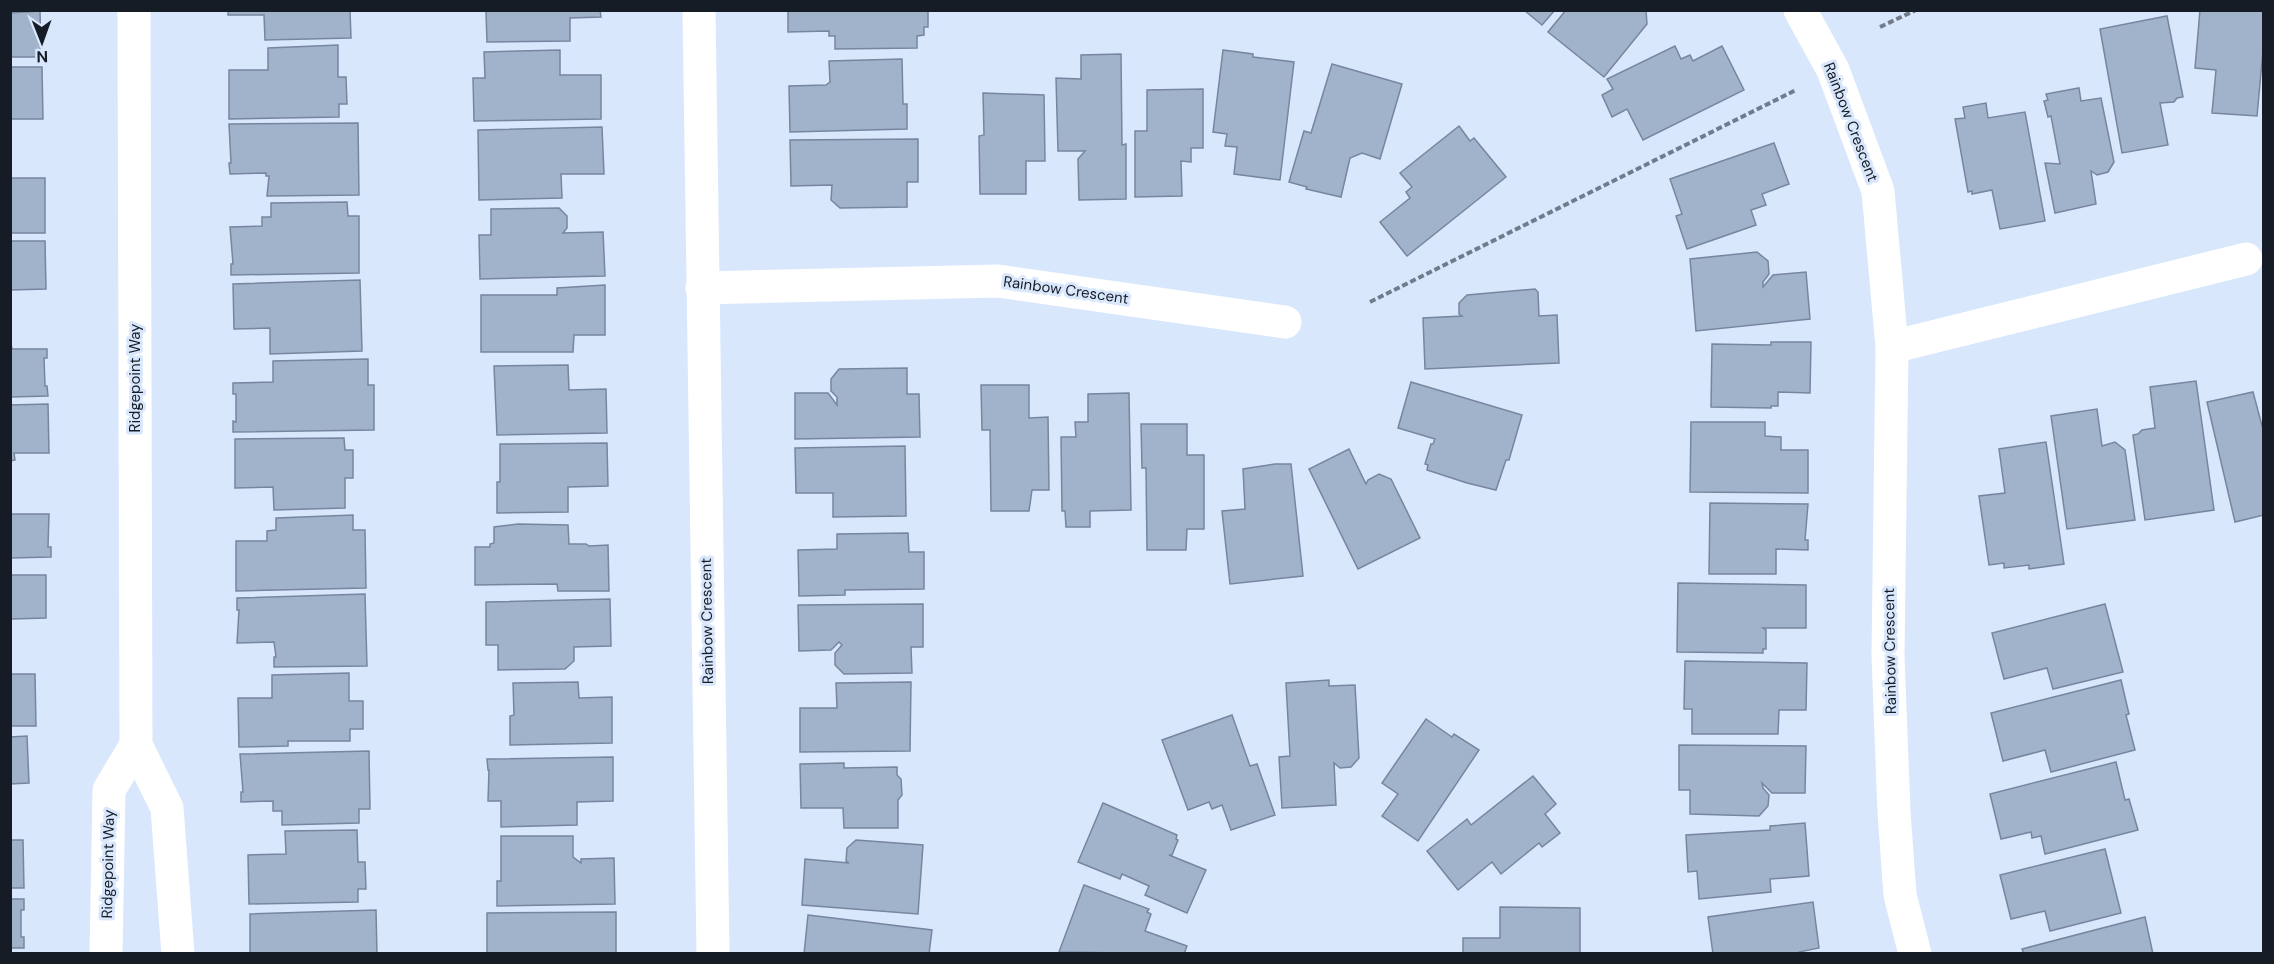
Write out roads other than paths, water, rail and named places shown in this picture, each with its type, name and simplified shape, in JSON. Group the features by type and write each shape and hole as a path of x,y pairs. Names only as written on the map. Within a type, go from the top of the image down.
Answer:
{"street":[{"name":"Ridgepoint Way","path":"135,10 136,745 167,807 178,954"},
{"name":"Rainbow Crescent","path":"699,10 713,954"},
{"name":"Rainbow Crescent","path":"1800,10 1833,70 1878,191 1892,347 1888,656 1892,779 1900,896 1915,954"},
{"path":"1892,347 2246,259"},
{"name":"Rainbow Crescent","path":"702,288 998,281 1285,321"},
{"name":"Ridgepoint Way","path":"106,954 109,790 136,745"}]}
